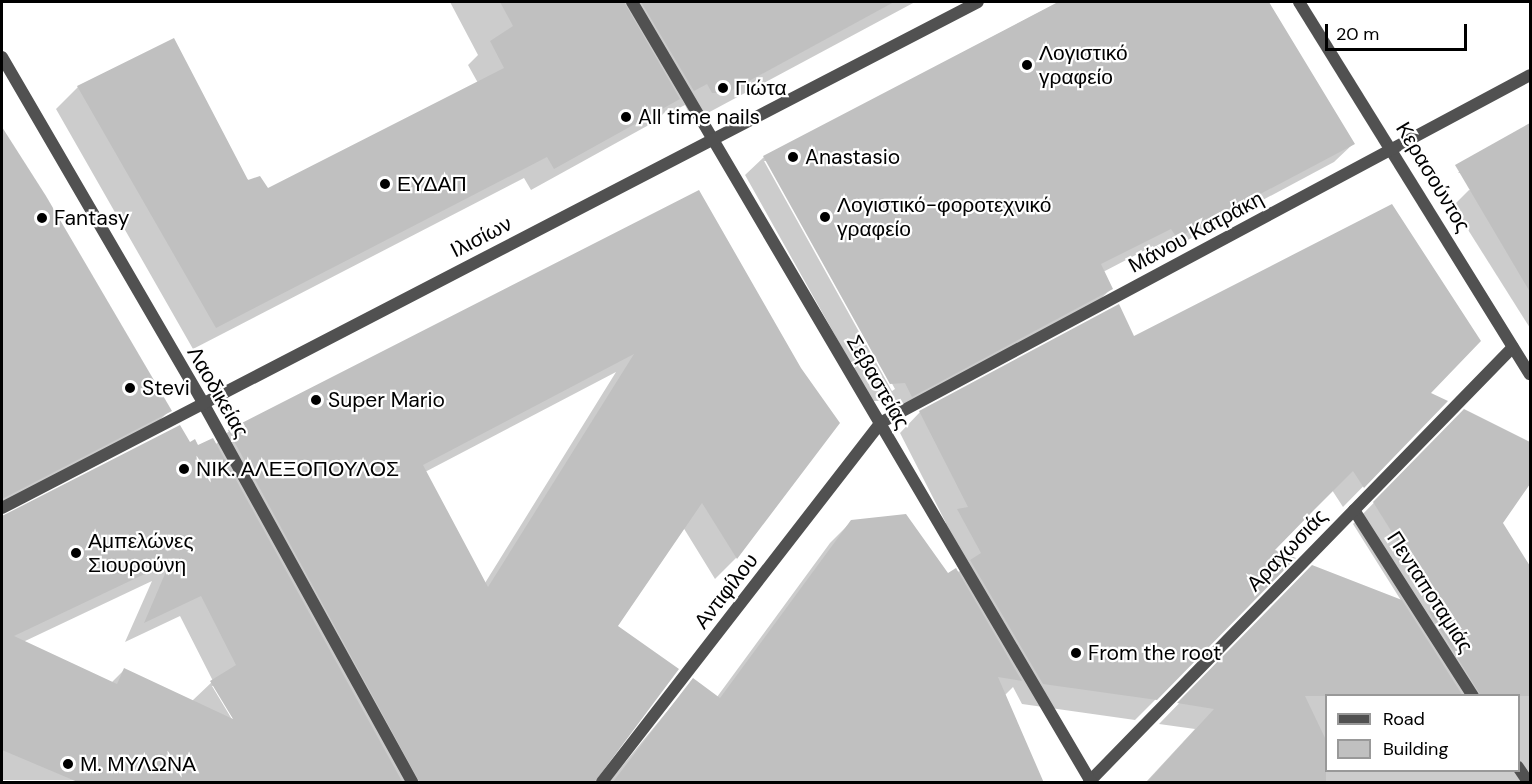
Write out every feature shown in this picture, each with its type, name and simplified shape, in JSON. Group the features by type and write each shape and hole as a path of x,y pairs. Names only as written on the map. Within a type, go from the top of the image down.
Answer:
{"street":[{"name":"Σεβαστείας","path":"632,2 1090,782"},
{"name":"Ιλισίων","path":"2,508 978,2"},
{"name":"Κερασούντος","path":"1299,2 1394,149 1530,374"},
{"name":"Λαοδικείας","path":"2,57 202,403 412,783"},
{"name":"Μάνου Κατράκη","path":"880,423 1530,75"},
{"name":"Αραχωσιάς","path":"1090,782 1513,347"},
{"name":"Αντιφίλου","path":"603,783 880,423"},
{"name":"Πενταποταμιάς","path":"1354,510 1472,694"},
{"path":"1520,770 1528,783"}],"building":[{"name":"ΕΥΔΑΠ","path":"500,2 624,2 680,99 554,169 547,157 216,328 77,86 174,38 248,180 260,176 268,188 504,68 490,41 513,26"},
{"path":"641,2 894,2 727,93 712,93 707,84 694,91"},
{"path":"1058,2 1269,2 1355,144 1177,238 1171,229 1101,264 1113,289 912,397 905,383 890,384 763,156"},
{"path":"1530,123 1530,292 1455,165"},
{"path":"2,127 46,196 172,411 2,499"},
{"path":"699,190 801,368 840,423 737,559 702,503 618,626 679,669 594,783 420,783 228,430","holes":["634,354 488,587 423,465"]},
{"path":"1392,204 1481,341 1431,393 1448,401 1364,488 1353,471 1275,550 1296,558 1157,700 1043,684 970,560 981,553 957,509 968,507 919,411 1119,304 1134,336"},
{"path":"1464,409 1530,442 1530,484 1503,523 1530,566 1530,696 1480,694 1428,610 1445,617 1373,502"},
{"path":"180,425 190,442 195,439 198,445 213,438 403,783 80,783 2,750 2,516","holes":["170,562 144,623 201,596 236,665 210,681 233,719 124,668 117,684 14,636"]},
{"path":"906,514 948,573 956,568 1022,681 998,677 1044,783 612,783 693,678 720,698 851,520"},
{"path":"1312,565 1402,600 1462,694 1305,696 1325,738 1326,783 1146,783 1214,709 1177,703"}],"place":[{"name":"Λογιστικό γραφείο","path":"1027,65"},
{"name":"Γιώτα","path":"723,88"},
{"name":"All time nails","path":"626,117"},
{"name":"Anastasio","path":"793,157"},
{"name":"ΕΥΔΑΠ","path":"385,184"},
{"name":"Λογιστικό-φοροτεχνικό γραφείο","path":"825,217"},
{"name":"Fantasy","path":"42,218"},
{"name":"Stevi","path":"130,388"},
{"name":"Super Mario","path":"316,400"},
{"name":"ΝΙΚ. ΑΛΕΞΟΠΟΥΛΟΣ","path":"184,469"},
{"name":"Αμπελώνες Σιουρούνη","path":"76,553"},
{"name":"From the root","path":"1076,653"},
{"name":"Μ. ΜΥΛΩΝΑ","path":"68,764"}]}
